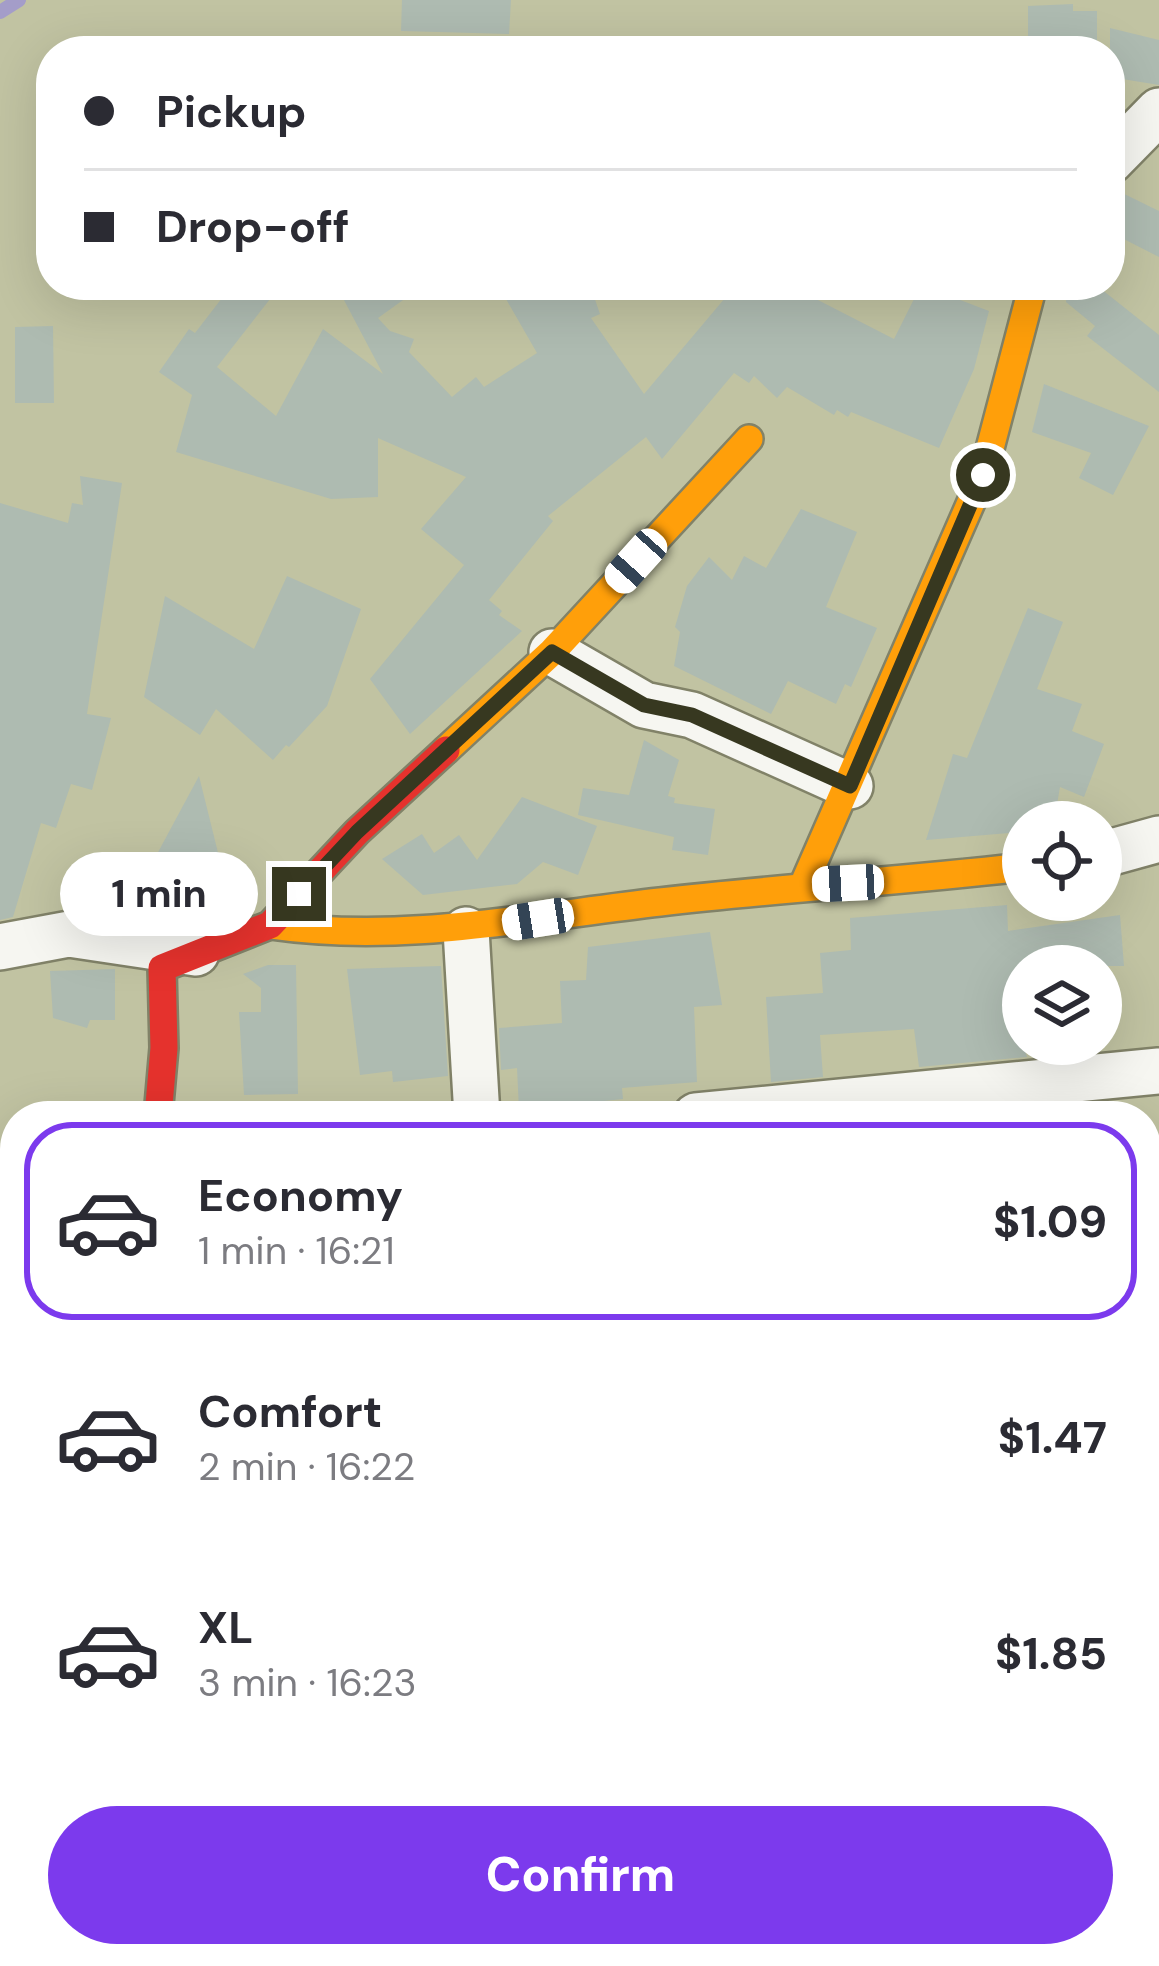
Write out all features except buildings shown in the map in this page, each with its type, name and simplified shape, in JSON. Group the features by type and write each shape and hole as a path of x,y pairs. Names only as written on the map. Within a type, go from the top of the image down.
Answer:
{"street":[{"path":"1125,146 1159,111"},
{"path":"803,886 983,475 1030,300"},
{"path":"159,1101 164,1048 162,968 270,926 357,832 552,652 749,439"},
{"path":"552,652 644,705 692,715 850,786"},
{"path":"1122,849 1159,839"},
{"path":"270,926 381,936 466,930 803,886 1002,870"},
{"path":"466,930 476,1101"},
{"path":"0,947 69,934 196,953"},
{"path":"850,1101 1159,1071"}],"waterway":[{"path":"0,12 19,0"}],"traffic: slow":[{"path":"803,886 983,475 1029,300"},
{"path":"446,750 552,652 749,439"},
{"path":"270,925 368,932 416,930 1002,869"}],"traffic: jam":[{"path":"159,1101 164,1048 162,968 270,925 357,832 446,750"}],"route":[{"path":"299,894 357,832 552,652 644,705 692,715 850,786 983,475"}]}
